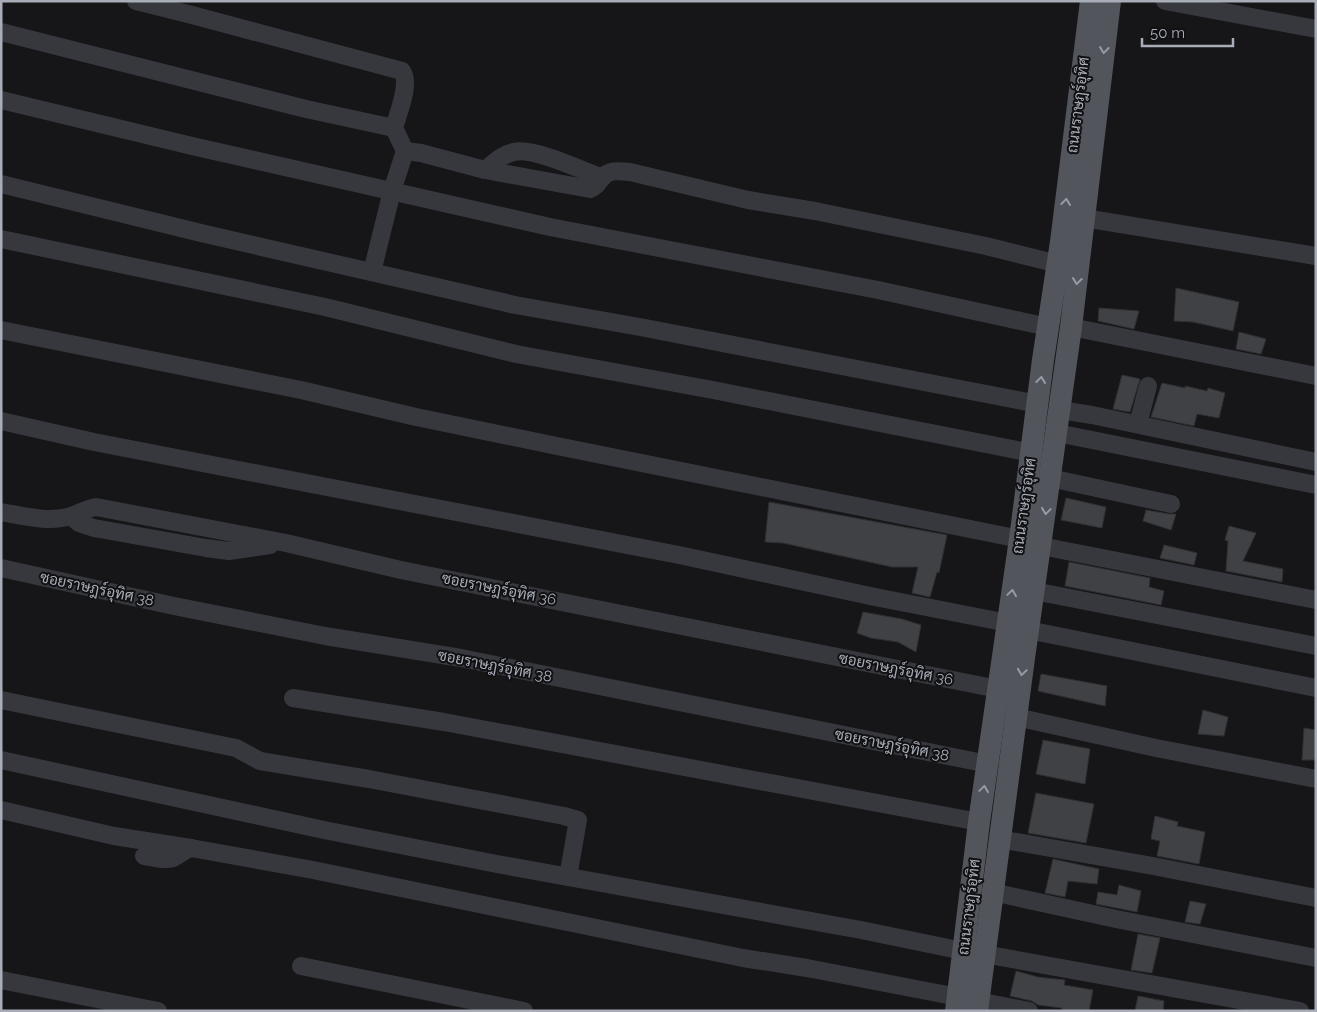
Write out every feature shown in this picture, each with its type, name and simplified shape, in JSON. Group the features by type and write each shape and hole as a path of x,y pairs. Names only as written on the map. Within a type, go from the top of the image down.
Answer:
{"main road":[{"name":"ถนนราษฎร์อุทิศ","path":"967,1005 974,952 979,822 998,689 1018,626 1034,591 1071,327 1071,242 1091,1"},
{"name":"ถนนราษฎร์อุทิศ","path":"974,952 992,892 1016,717 1020,539 1048,327 1058,264 1084,218 1110,1"}],"street":[{"path":"136,1 393,67 402,71 405,75 406,83 394,128 405,151 392,190 372,272"},
{"path":"1165,1 1316,29"},
{"path":"1,32 306,109 394,128"},
{"path":"1,100 192,146 550,227 878,290 1048,327"},
{"path":"405,151 421,153 484,170 590,189 598,186 607,173 616,171 630,172 748,200 824,212 986,246 1058,264"},
{"path":"484,170 505,155 515,151 524,151 549,157 602,178"},
{"path":"1,184 515,305 1038,404"},
{"path":"1084,218 1316,256"},
{"path":"1,239 325,307 516,354 713,390 1032,453"},
{"path":"1071,327 1316,376"},
{"path":"1,330 291,388 520,439 1020,539"},
{"path":"1138,424 1148,386"},
{"path":"1060,410 1138,424 1316,462"},
{"path":"1,421 94,442 679,555 1316,688"},
{"path":"1057,433 1316,485"},
{"path":"1050,478 1171,504"},
{"name":"ซอยราษฎร์อุทิศ 36","path":"1,512 47,520 71,516 96,506 286,543 401,570 998,689"},
{"path":"1041,546 1316,600"},
{"name":"ซอยราษฎร์อุทิศ 38","path":"1,568 325,636 461,658 988,764"},
{"path":"1034,591 1316,646"},
{"path":"293,698 444,722 979,822"},
{"path":"1,700 236,748 260,761 369,779 578,820 568,877"},
{"path":"1016,717 1156,748 1316,778"},
{"path":"1,760 324,830 568,877 1300,1011"},
{"path":"1,810 114,836 313,870 743,958 807,968 967,1005 1029,1011"},
{"path":"999,839 1153,866 1316,898"},
{"path":"144,856 168,860 174,858 182,850 191,848"},
{"path":"992,892 1116,919 1316,958"},
{"path":"301,966 524,1011"},
{"path":"1,980 158,1011"}],"building":[{"path":"1176,288 1239,302 1233,331 1193,322 1174,321"},
{"path":"1099,308 1139,311 1134,329 1098,321"},
{"path":"1239,332 1266,339 1261,354 1236,349"},
{"path":"1122,375 1140,379 1130,412 1113,409"},
{"path":"1162,383 1207,391 1208,388 1225,393 1219,418 1197,414 1194,426 1151,417"},
{"path":"1066,498 1106,507 1102,528 1061,520"},
{"path":"769,502 947,535 939,573 937,572 930,597 912,593 918,567 892,567 783,543 765,542"},
{"path":"1146,510 1176,514 1171,530 1143,521"},
{"path":"1229,526 1256,533 1243,561 1283,569 1282,582 1226,571 1228,541 1225,540"},
{"path":"1164,545 1197,553 1194,565 1160,558"},
{"path":"1069,562 1150,578 1149,587 1164,591 1161,605 1065,586"},
{"path":"863,612 902,619 921,625 916,652 898,642 871,638 857,633"},
{"path":"1041,674 1107,686 1105,706 1038,691"},
{"path":"1203,710 1228,717 1224,736 1198,734"},
{"path":"1304,728 1316,730 1316,760 1302,760"},
{"path":"1043,740 1090,749 1085,784 1036,774"},
{"path":"1036,793 1094,804 1086,843 1028,833"},
{"path":"1155,816 1178,822 1177,826 1205,832 1199,864 1157,856 1160,841 1151,839"},
{"path":"1053,859 1099,869 1097,884 1068,881 1065,897 1045,893"},
{"path":"1119,885 1141,891 1137,912 1096,904 1098,892 1117,895"},
{"path":"1190,901 1206,904 1200,924 1185,922"},
{"path":"1138,934 1160,938 1152,973 1131,970"},
{"path":"1016,971 1038,977 1065,980 1064,985 1093,990 1089,1011 1062,1011 1062,1008 1038,1005 1032,1001 1010,996"},
{"path":"1138,996 1164,1001 1163,1011 1135,1011"}]}
